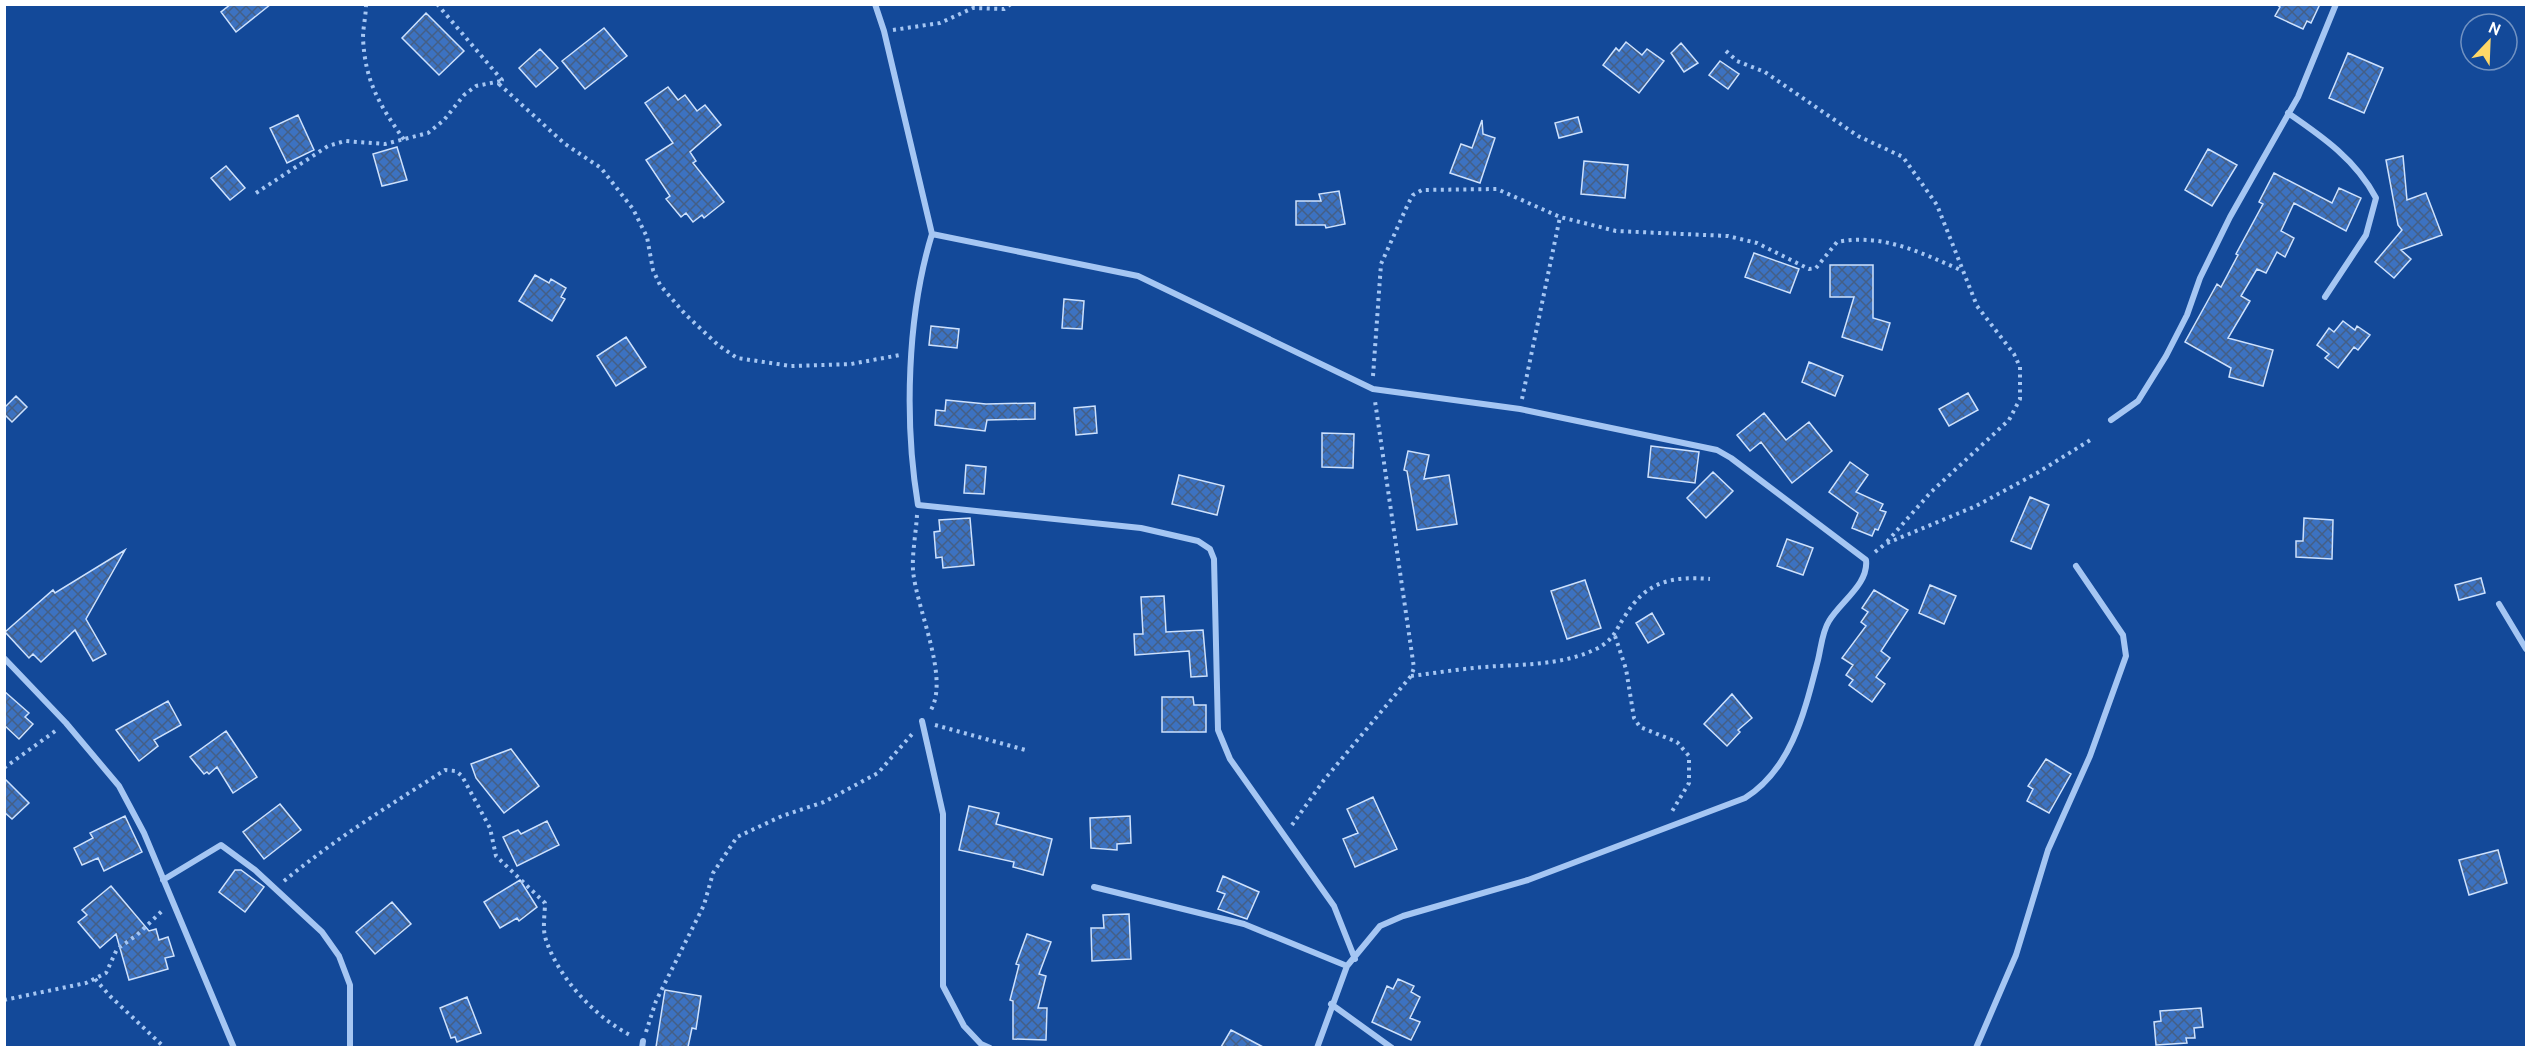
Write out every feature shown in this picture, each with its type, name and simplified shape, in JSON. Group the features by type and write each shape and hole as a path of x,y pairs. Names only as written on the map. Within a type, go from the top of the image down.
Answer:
{"street":[{"path":"875,4 884,31 932,234 923,264 912,353 911,463 918,505 1141,528 1198,541 1210,549 1214,559 1215,581 1218,730 1230,759 1334,906 1354,959"},
{"path":"2112,420 2138,401 2158,371 2187,315 2200,278 2230,216 2298,97 2336,4"},
{"path":"2288,113 2335,147 2364,175 2376,198 2366,235 2325,297"},
{"path":"932,234 1138,276 1373,389 1520,409 1724,453 1866,560 1865,575 1827,622 1803,719 1777,765 1756,792 1659,832 1528,880 1403,916 1380,926 1347,966 1331,1004 1317,1047"},
{"path":"1976,1047 2016,955 2048,850 2090,756 2126,656 2123,634 2076,566"},
{"path":"2499,604 2526,649"},
{"path":"4,658 66,723 119,786 144,833 234,1047"},
{"path":"922,722 943,814 943,986 964,1026 981,1044 990,1047"},
{"path":"163,880 221,846 230,850 275,889 322,932 339,956 350,985 350,1047"},
{"path":"1094,887 1244,924 1347,966"},
{"path":"1331,1004 1392,1047"}],"path":[{"path":"366,4 363,36 371,85 379,105 405,141"},
{"path":"437,4 502,80"},
{"path":"884,31 940,23 973,8 1004,9 1011,4"},
{"path":"1726,51 1737,61 1765,72 1858,136 1903,157 1937,205 1977,306 2018,361 2020,399 2009,420 1931,492 1885,544 1866,560"},
{"path":"256,193 328,146 345,141 385,144 405,141 428,133 444,120 464,95 476,86 502,80"},
{"path":"502,80 499,84 521,105 565,144 601,168 633,209 647,237 653,270 660,285 685,314 718,345 737,358 791,366 851,364 912,353"},
{"path":"1285,834 1324,780 1411,676 1414,654 1373,389 1381,264 1413,195 1422,190 1435,188 1497,189 1560,217 1616,231 1728,236 1757,243 1809,269 1816,268 1834,244 1841,242 1898,243 1963,271"},
{"path":"1520,409 1560,217"},
{"path":"1885,544 1976,506 2037,473 2092,439"},
{"path":"275,889 314,856 375,814 445,770 456,771 462,776 490,828 496,856 545,903 545,938 559,969 611,1025 643,1044 656,1000 704,905 713,873 737,837 782,816 824,802 878,772 935,704 938,684 913,570 918,505"},
{"path":"1411,676 1544,663 1596,649 1615,636 1636,598 1657,583 1690,577 1710,579"},
{"path":"1615,636 1626,669 1634,718 1640,727 1677,742 1689,756 1689,783 1659,832"},
{"path":"922,722 1029,750"},
{"path":"4,768 66,723"},
{"path":"4,1000 45,994 86,983 106,973 117,949 137,935 172,901"},
{"path":"95,978 110,996 165,1047"}],"building":[{"path":"231,4 271,4 236,32 221,12"},
{"path":"2276,4 2320,4 2311,23 2307,21 2303,29 2275,16 2280,7"},
{"path":"426,13 464,51 439,75 402,38"},
{"path":"604,28 627,56 585,89 562,61"},
{"path":"1626,42 1642,55 1647,49 1664,61 1639,93 1603,65 1616,48 1619,51"},
{"path":"1681,43 1698,63 1684,72 1671,53"},
{"path":"540,49 558,68 536,87 519,68"},
{"path":"2348,53 2383,68 2364,113 2329,98"},
{"path":"1720,61 1739,74 1728,89 1709,75"},
{"path":"668,87 678,100 685,95 697,111 705,105 721,125 690,152 696,161 693,163 724,202 704,218 702,215 693,222 686,213 681,217 666,199 670,196 646,160 673,143 645,103"},
{"path":"298,115 314,150 287,163 270,128"},
{"path":"1578,117 1582,132 1559,138 1555,123"},
{"path":"1482,120 1483,134 1495,138 1480,183 1450,173 1461,144 1472,148"},
{"path":"397,147 407,180 382,186 373,154"},
{"path":"2208,149 2237,165 2212,206 2185,190"},
{"path":"2403,156 2407,200 2426,193 2442,235 2401,250 2411,259 2394,278 2375,262 2402,230 2398,225 2386,160"},
{"path":"1584,161 1628,165 1625,198 1581,194"},
{"path":"226,166 245,188 230,200 211,178"},
{"path":"2274,173 2332,203 2339,188 2361,198 2346,231 2294,203 2281,231 2294,238 2285,257 2277,252 2266,273 2257,269 2241,296 2250,301 2228,338 2273,350 2263,386 2229,377 2231,368 2185,342 2217,284 2221,287 2238,255 2236,254 2263,204 2259,202"},
{"path":"1339,191 1345,224 1326,228 1325,225 1296,225 1296,201 1321,201 1319,194"},
{"path":"1754,253 1799,269 1790,293 1745,277"},
{"path":"1830,265 1873,265 1873,318 1890,323 1882,350 1842,337 1854,297 1830,297"},
{"path":"535,275 549,283 551,279 566,288 561,297 565,299 552,321 519,301"},
{"path":"1064,299 1084,301 1082,329 1062,328"},
{"path":"2343,321 2355,330 2357,326 2370,335 2358,350 2354,347 2338,368 2325,358 2329,354 2317,345 2329,328 2334,332"},
{"path":"931,326 959,329 957,348 929,345"},
{"path":"626,337 646,367 616,386 597,356"},
{"path":"1809,362 1843,376 1835,396 1802,382"},
{"path":"1968,393 1978,410 1949,426 1939,409"},
{"path":"16,396 27,407 12,422 4,414 4,408"},
{"path":"946,400 986,404 1035,403 1035,419 987,420 985,431 935,425 936,410 945,411"},
{"path":"1095,406 1097,433 1076,435 1074,408"},
{"path":"1764,413 1786,440 1809,422 1832,451 1792,483 1761,442 1750,451 1737,435"},
{"path":"1322,433 1354,434 1353,468 1322,467"},
{"path":"1651,446 1699,452 1695,483 1648,477"},
{"path":"1408,451 1429,455 1424,479 1449,475 1457,524 1417,530 1407,471 1404,470"},
{"path":"1850,462 1868,475 1856,492 1883,504 1880,510 1886,512 1878,530 1875,529 1872,536 1852,528 1858,513 1829,492"},
{"path":"966,465 986,467 984,494 964,493"},
{"path":"1713,472 1733,491 1706,518 1687,498"},
{"path":"1179,475 1224,486 1217,515 1172,504"},
{"path":"2030,497 2049,505 2031,549 2011,541"},
{"path":"970,518 974,565 943,568 942,557 936,558 934,532 940,531 939,520"},
{"path":"2304,518 2333,520 2332,559 2296,557 2296,541 2303,541"},
{"path":"1787,539 1813,548 1803,575 1777,566"},
{"path":"125,550 86,619 106,654 93,661 75,630 41,662 33,654 29,658 5,632 53,590 55,593"},
{"path":"2481,578 2485,593 2459,600 2455,585"},
{"path":"1585,580 1601,628 1567,639 1551,591"},
{"path":"1930,585 1956,596 1944,624 1919,613"},
{"path":"1874,590 1908,610 1881,651 1890,658 1876,677 1885,684 1872,702 1849,685 1853,680 1846,675 1853,665 1842,658 1866,626 1861,622 1868,612 1862,608"},
{"path":"1164,596 1166,632 1203,630 1207,676 1191,677 1189,651 1135,655 1134,634 1143,634 1141,597"},
{"path":"1652,613 1664,634 1648,643 1636,623"},
{"path":"4,691 29,713 25,717 33,724 19,739 4,725"},
{"path":"1732,694 1752,718 1738,730 1740,732 1727,746 1704,724"},
{"path":"1162,697 1193,697 1194,705 1206,705 1206,732 1162,732"},
{"path":"168,701 181,725 154,740 158,746 139,761 116,730"},
{"path":"226,731 257,777 233,793 217,767 209,774 207,772 204,774 190,757"},
{"path":"511,749 539,786 504,813 476,778 471,764"},
{"path":"2046,759 2071,774 2049,813 2027,801 2033,789 2028,786"},
{"path":"4,778 29,803 12,819 4,812"},
{"path":"1373,797 1397,849 1355,867 1343,839 1358,833 1347,809"},
{"path":"280,804 301,830 264,859 243,832"},
{"path":"969,806 999,813 996,824 1052,839 1043,875 1013,867 1014,862 959,850"},
{"path":"125,816 142,852 104,871 98,858 82,865 74,848 93,838 90,833"},
{"path":"1130,816 1131,843 1117,844 1117,850 1091,848 1090,818"},
{"path":"547,821 559,845 517,866 503,837 518,830 521,834"},
{"path":"2498,850 2507,883 2469,895 2459,860"},
{"path":"235,870 241,870 264,887 245,912 219,892"},
{"path":"1223,876 1259,892 1247,919 1218,909 1225,894 1217,891"},
{"path":"520,880 537,907 519,921 517,918 500,928 484,902"},
{"path":"111,886 149,931 156,929 159,940 168,937 174,956 165,958 168,969 129,980 116,934 100,948 78,922 87,915 82,910"},
{"path":"392,902 411,924 375,954 356,932"},
{"path":"1129,914 1131,959 1092,961 1091,928 1104,928 1103,915"},
{"path":"1027,934 1051,942 1039,974 1046,976 1038,1008 1047,1008 1046,1040 1013,1039 1013,1001 1010,1000 1019,965 1016,964"},
{"path":"1398,979 1414,986 1411,992 1420,997 1410,1018 1420,1022 1411,1040 1372,1022 1387,986 1393,989"},
{"path":"665,990 701,996 696,1029 692,1028 688,1047 656,1047"},
{"path":"467,997 481,1033 457,1042 455,1037 451,1038 440,1008"},
{"path":"2201,1008 2203,1027 2194,1028 2195,1038 2186,1038 2187,1043 2156,1045 2154,1022 2161,1021 2160,1011"},
{"path":"1231,1030 1263,1047 1221,1047"}]}
